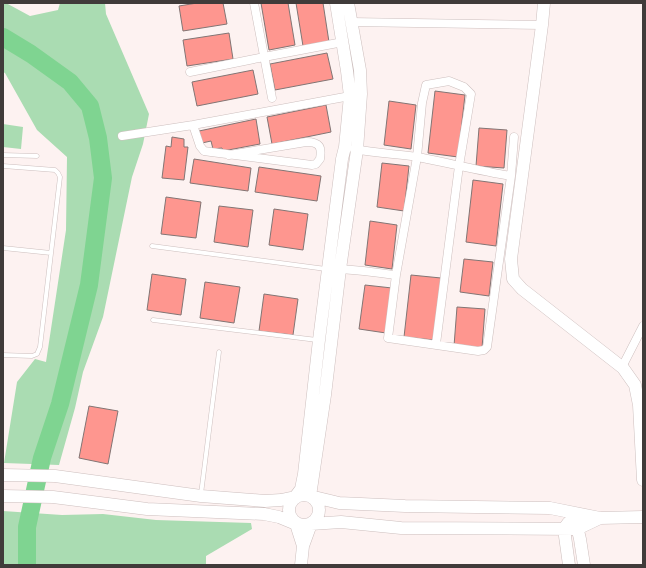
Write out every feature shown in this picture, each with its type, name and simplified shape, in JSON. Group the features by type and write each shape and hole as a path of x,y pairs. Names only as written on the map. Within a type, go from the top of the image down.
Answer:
{"street":[{"path":"254,3 272,98"},
{"path":"310,496 325,395 342,159 351,148 353,89 336,3"},
{"path":"348,3 360,70 353,89"},
{"path":"544,3 512,258 513,279 522,289 622,367 635,385 639,405 643,480"},
{"path":"351,22 542,25"},
{"path":"190,72 343,42"},
{"path":"436,344 471,94 464,87 449,81 426,85 422,103 417,157 396,275 388,338 478,351 484,350 487,347 511,176 514,137"},
{"path":"122,136 193,125 353,89"},
{"path":"193,125 200,146 204,151 312,165 316,164 320,159 321,151 318,144 315,142 306,142 229,154"},
{"path":"351,148 417,157 511,176"},
{"path":"334,269 350,269 396,275"},
{"path":"303,546 296,524 289,515 289,505 301,489 304,474 319,340 334,269"},
{"path":"622,367 643,326"},
{"path":"3,475 55,476 201,496 265,501 295,498 300,495 305,495 339,503 405,506 550,508 600,518 643,517"},
{"path":"3,496 53,497 147,509 264,514 279,517 301,526 341,522 401,528 577,529 600,518"},
{"path":"301,565 303,546 311,524 318,517 319,512 317,502 310,496"},
{"path":"569,565 564,529 573,513"},
{"path":"573,513 580,539 584,565"}],"lane":[{"path":"3,155 37,156"},
{"path":"3,166 55,170 60,177 40,347 37,354 32,356 3,355"},
{"path":"152,246 334,269"},
{"path":"3,248 51,253"},
{"path":"152,320 319,340"},
{"path":"201,496 219,352"}],"green space":[{"path":"3,3 6,3 30,16 58,10 60,3 105,3 106,14 149,114 143,144 132,177 103,317 83,372 75,408 59,465 4,463 17,382 35,359 46,362 66,230 67,157 37,130 5,73 3,72"},
{"path":"3,124 23,127 21,149 3,147"},
{"path":"3,511 62,515 103,514 156,520 251,523 252,529 206,556 206,565 3,565"}],"building":[{"path":"197,3 223,3 227,24 183,31 179,6"},
{"path":"261,3 288,3 295,45 269,50"},
{"path":"296,3 323,3 329,42 303,46"},
{"path":"229,33 233,59 187,66 183,40"},
{"path":"327,53 333,79 275,90 270,64"},
{"path":"253,70 258,94 197,106 192,82"},
{"path":"435,91 465,95 458,157 428,153"},
{"path":"389,101 416,105 411,149 384,145"},
{"path":"326,105 331,132 272,144 267,117"},
{"path":"256,119 260,144 223,151 222,148 213,149 211,141 202,143 199,131"},
{"path":"479,128 507,130 504,168 476,166"},
{"path":"172,137 184,139 184,147 188,147 184,180 162,178 166,146 171,147"},
{"path":"194,159 251,168 248,191 190,183"},
{"path":"382,163 409,166 404,211 377,207"},
{"path":"259,167 321,176 317,201 255,192"},
{"path":"473,180 503,184 496,246 466,242"},
{"path":"166,197 201,202 196,238 161,234"},
{"path":"219,206 253,210 248,247 214,242"},
{"path":"274,209 308,214 303,250 269,245"},
{"path":"370,221 397,225 392,269 365,265"},
{"path":"464,259 493,262 489,296 460,292"},
{"path":"152,274 186,279 181,315 147,310"},
{"path":"411,275 441,278 434,340 404,337"},
{"path":"205,282 240,287 234,323 200,318"},
{"path":"365,285 392,288 386,333 359,329"},
{"path":"264,294 298,299 293,335 259,331"},
{"path":"457,307 485,309 482,348 454,346"},
{"path":"89,406 118,411 108,464 79,458"}],"waterway":[{"path":"3,37 31,54 70,82 90,106 98,138 103,178 89,285 60,404 42,458 27,527 27,565"}]}
